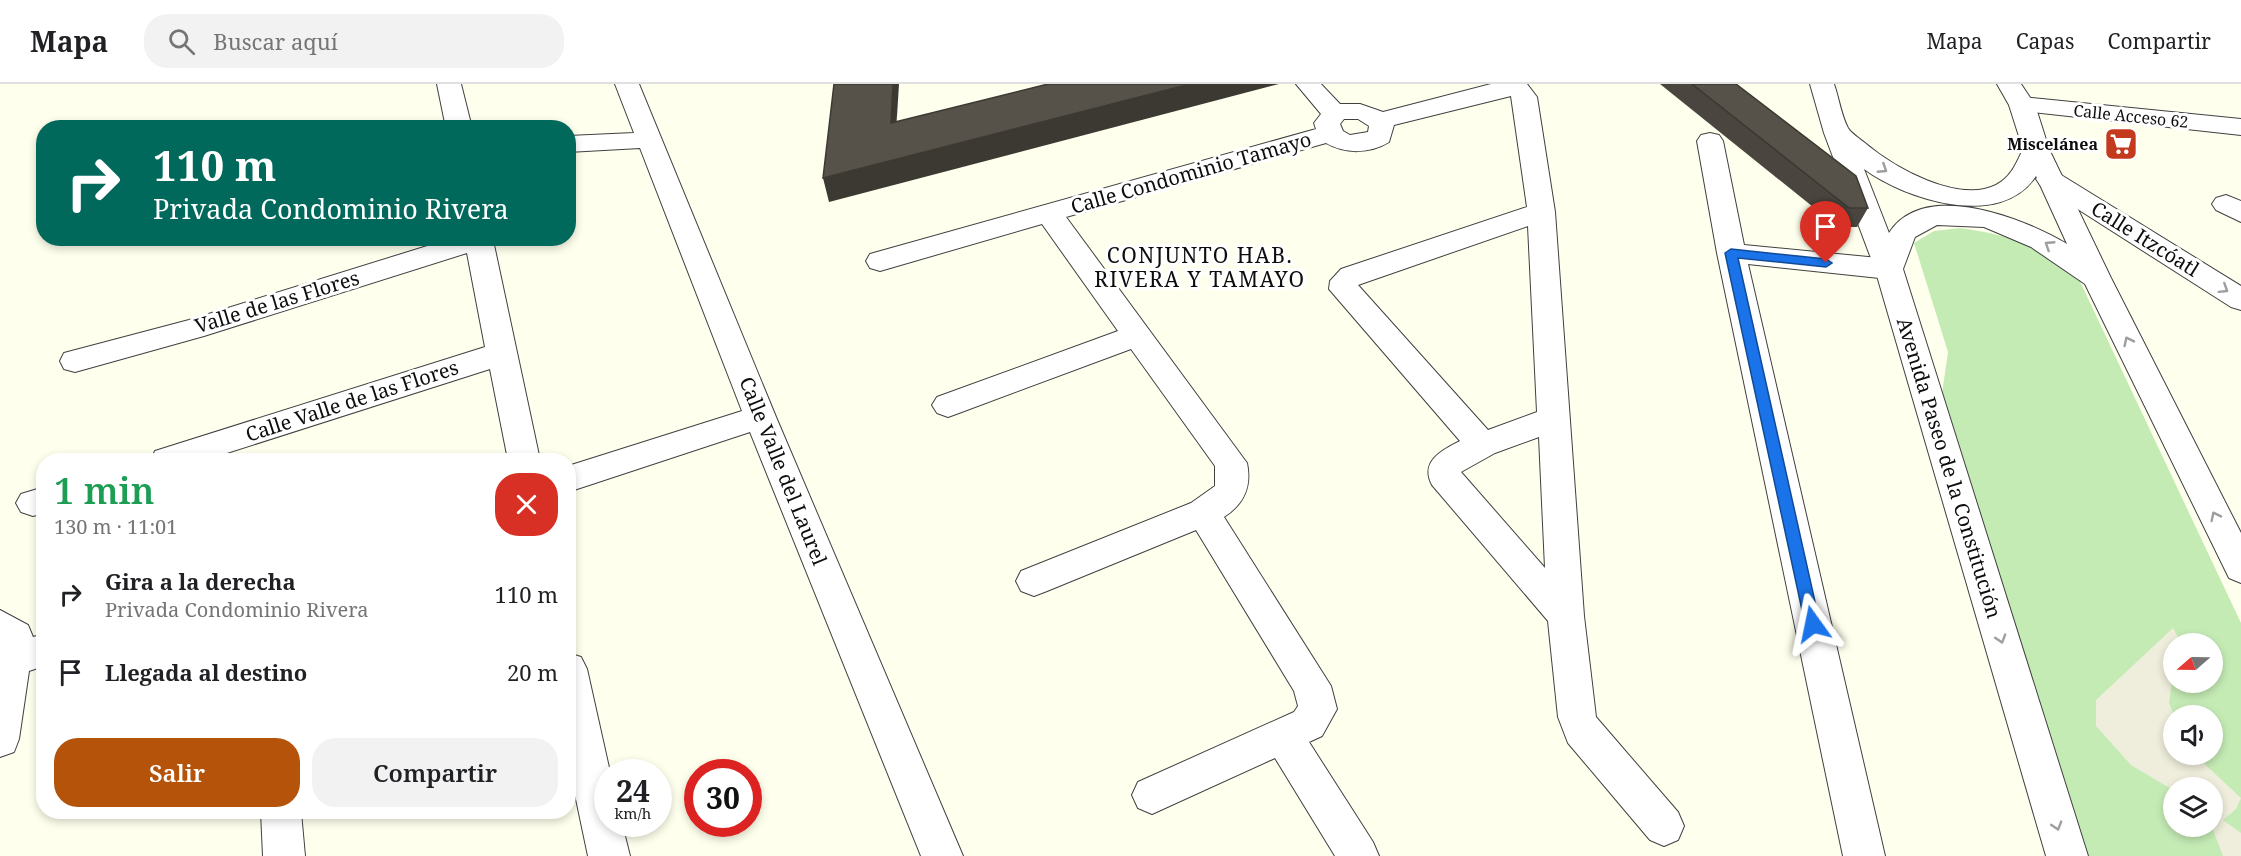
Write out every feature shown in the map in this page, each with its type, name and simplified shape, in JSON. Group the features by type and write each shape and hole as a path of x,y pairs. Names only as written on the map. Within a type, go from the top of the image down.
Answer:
{"street":[{"path":"449,84 457,120"},
{"name":"Calle Valle del Laurel","path":"627,84 760,417 942,856"},
{"name":"Avenida Paseo de la Constitución","path":"1822,84 1837,133 1889,269 2067,856"},
{"name":"Calle Condominio Tamayo","path":"1203,513 1224,500 1234,489 1231,463 1049,214 1336,104 1504,88 1518,89 1525,97 1541,212"},
{"path":"2016,95 2049,179 2241,568"},
{"name":"Calle Acceso 62","path":"2016,95 2241,127"},
{"path":"1837,133 1889,174 1919,187 1953,195 1988,195 2014,186 2021,179 2036,150"},
{"path":"576,144 649,140"},
{"path":"1710,141 1731,253 1864,856"},
{"name":"Calle Itzcóatl","path":"2049,179 2241,300"},
{"path":"2241,198 2226,204 2241,213"},
{"path":"1483,446 1344,289 1344,281 1351,276 1541,212 1552,419 1566,616 1577,717 1582,731 1664,826"},
{"path":"880,261 1049,214"},
{"path":"1731,253 1889,269 1899,241 1912,225 1936,216 1968,215 2003,223 2030,233 2097,278"},
{"name":"Valle de las Flores","path":"75,361 193,329 457,246"},
{"path":"480,246 523,453"},
{"path":"948,405 1138,335"},
{"name":"Calle Valle de las Flores","path":"189,453 503,353"},
{"path":"576,476 760,417"},
{"path":"1552,419 1483,446 1450,461 1443,468 1444,476 1566,616"},
{"path":"1034,581 1203,513 1317,698 1318,709 1308,724 1284,737 1152,795"},
{"path":"0,739 15,640"},
{"path":"576,705 609,856"},
{"path":"1284,737 1358,856"},
{"path":"281,819 284,856"}],"green space":[{"path":"1960,228 1994,234 2035,249 2077,275 2241,623 2241,856 2087,856 1940,407 1948,352 1914,243 1934,231"}],"shaded area":[{"path":"2163,637 2163,693 2170,693 2170,705 2163,705 2163,765 2206,765 2219,777 2163,777 2163,784 2131,765 2096,726 2096,700"},
{"path":"2223,781 2241,798 2236,809 2223,820"},
{"path":"2223,820 2241,833 2241,856 2223,856 2216,837 2223,837"}],"building":[{"path":"834,84 893,84 891,123 1048,84 1190,84 823,178"},
{"path":"1692,84 1736,84 1856,176 1868,208 1849,208"}],"place":[{"name":"Miscelánea","path":"2121,144"}],"district":[{"name":"CONJUNTO HAB. RIVERA Y TAMAYO","path":"1200,268"}],"route":[{"path":"1813,624 1731,253 1826,263"}]}
